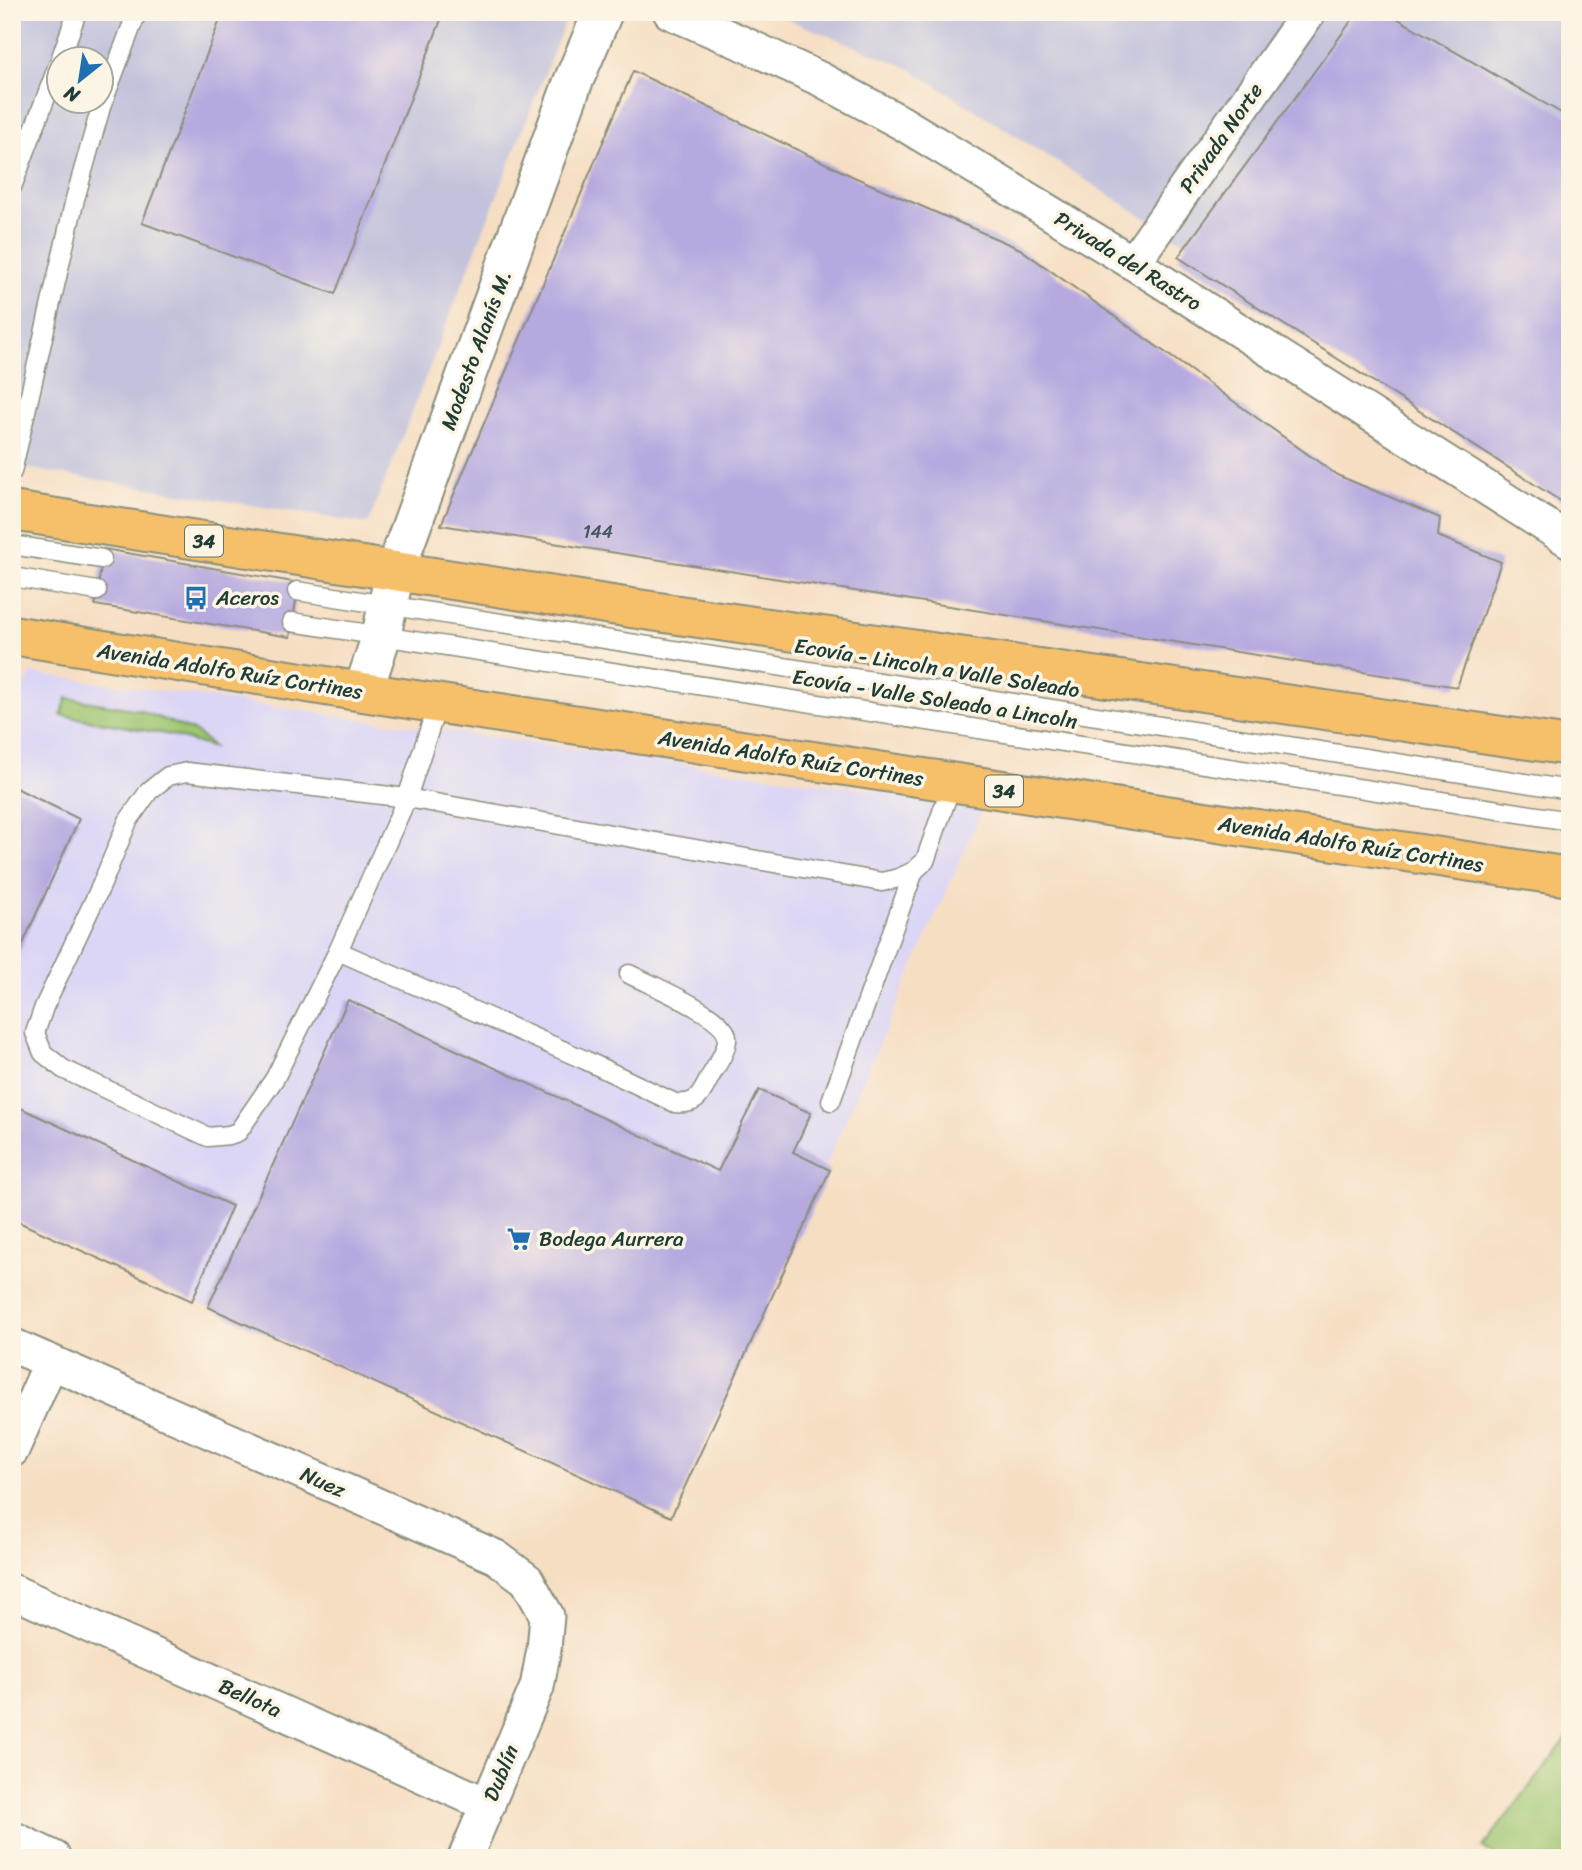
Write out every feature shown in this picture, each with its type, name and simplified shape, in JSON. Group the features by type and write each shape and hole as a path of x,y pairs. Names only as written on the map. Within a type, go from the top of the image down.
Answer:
{"main road":[{"name":"34","path":"12,511 388,605 645,610 1570,746"},
{"name":"Avenida Adolfo Ruíz Cortines","path":"12,635 363,692 1570,877"}],"street":[{"name":"Modesto Alanís M.","path":"363,692 388,605 573,82 603,12"},
{"name":"Privada del Rastro","path":"670,12 820,79 902,123 1133,263 1570,541"},
{"name":"Privada Norte","path":"1133,263 1309,12"},
{"name":"Nuez","path":"12,1345 496,1557 527,1580 547,1616 537,1687"},
{"path":"12,1450 51,1362"},
{"name":"Bellota","path":"12,1591 488,1805"},
{"name":"Dublín","path":"465,1858 537,1687"},
{"path":"12,1838 54,1858"}],"lane":[{"path":"65,46 78,12"},
{"path":"12,472 75,199 101,107 137,12"},
{"path":"12,187 46,97"},
{"path":"12,545 102,559"},
{"path":"12,577 97,591"},
{"name":"Ecovía - Lincoln a Valle Soleado","path":"297,592 1570,790"},
{"name":"Ecovía - Valle Soleado a Lincoln","path":"292,622 388,605 1570,821"},
{"path":"438,703 407,798 338,951 275,1078 239,1132 208,1137 62,1069 43,1053 36,1033 44,1007 101,886 128,821 149,791 168,776 187,772 407,798 882,883 914,871 925,861 952,783"},
{"path":"831,1101 914,871"},
{"path":"338,951 584,1059 675,1103 695,1101 702,1093 726,1046 727,1035 720,1024 707,1013 629,974"}],"shaded area":[{"path":"12,12 569,12 368,524 12,466"},
{"path":"769,12 1570,12 1570,487 907,67"},
{"path":"31,673 984,806 671,1517 12,1218 12,716"}],"green space":[{"path":"67,698 139,710 196,732 214,748 171,735 61,715"},
{"path":"1570,1734 1570,1858 1498,1858 1483,1847"}],"building":[{"path":"223,12 444,12 335,294 142,223"},
{"path":"1358,12 1386,12 1570,118 1570,507 1178,257"},
{"path":"633,71 854,177 1020,249 1337,475 1440,518 1438,536 1501,562 1457,687 441,525"},
{"name":"Aceros","path":"104,549 299,583 290,637 95,605"},
{"path":"12,786 79,819 12,968"},
{"name":"Bodega Aurrera","path":"348,1000 718,1171 759,1090 811,1113 793,1152 830,1170 671,1517 208,1307"},
{"path":"12,1104 232,1206 192,1301 12,1219"}],"place":[{"name":"Aceros","path":"196,598"},
{"name":"Bodega Aurrera","path":"519,1239"}]}
